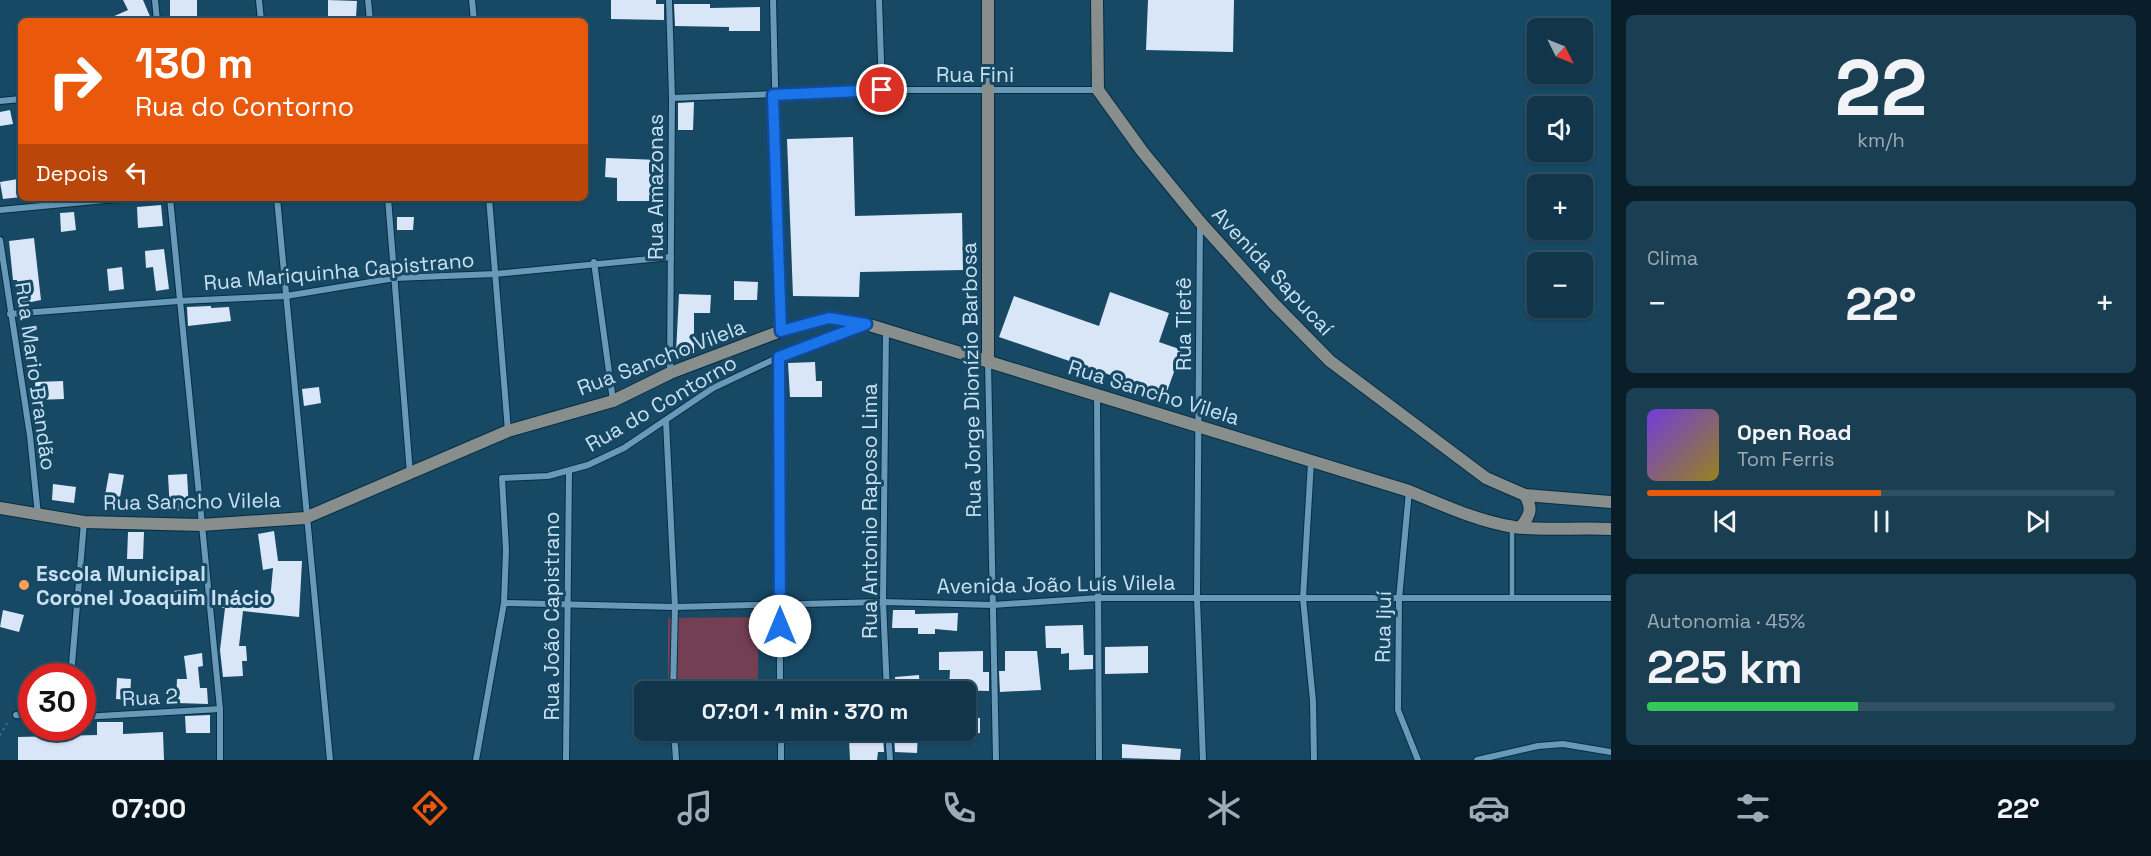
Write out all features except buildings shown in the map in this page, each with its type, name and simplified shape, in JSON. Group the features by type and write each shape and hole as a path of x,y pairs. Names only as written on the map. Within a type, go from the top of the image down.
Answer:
{"main road":[{"name":"Rua Jorge Dionízio Barbosa","path":"987,0 990,92 988,362"},
{"path":"1096,0 1098,90"},
{"name":"Avenida Sapucaí","path":"1098,90 1142,151 1200,222 1330,362 1486,478 1525,495"},
{"name":"Rua Sancho Vilela","path":"0,508 84,522 201,525 305,518 410,475 508,431 613,401 670,373 781,331 829,318 866,324 1097,394 1409,491 1480,520 1517,527 1573,526 1611,529"},
{"path":"1525,495 1611,502"},
{"path":"1517,527 1530,516 1531,505 1525,495"}],"street":[{"path":"155,0 157,18"},
{"path":"259,0 261,18"},
{"path":"368,0 370,18"},
{"path":"472,0 474,18"},
{"name":"Rua Amazonas","path":"669,0 672,98 670,373"},
{"path":"773,0 773,95 781,331"},
{"path":"879,0 882,90"},
{"name":"Rua Fini","path":"672,98 882,90 990,92 1098,90"},
{"path":"0,101 18,99"},
{"path":"0,210 94,201"},
{"path":"170,201 220,709 220,760"},
{"path":"277,201 305,518 330,760"},
{"path":"388,201 410,475"},
{"path":"489,201 508,431"},
{"name":"Rua Tietê","path":"1200,222 1197,598 1203,760"},
{"name":"Rua Mario Brandão","path":"0,240 30,436 38,516"},
{"name":"Rua Mariquinha Capistrano","path":"10,314 179,301 286,296 395,279 495,274 594,262 671,257"},
{"path":"594,262 613,401"},
{"name":"Rua do Contorno","path":"504,603 506,550 502,478 569,472 624,448 713,388 779,357 866,324"},
{"name":"Rua Antonio Raposo Lima","path":"886,331 883,602 887,681"},
{"path":"779,357 780,681"},
{"name":"Rua Jorge Dionízio Barbosa","path":"988,362 996,760"},
{"path":"1097,394 1099,760"},
{"path":"666,421 675,607 674,681"},
{"path":"1311,461 1303,598 1313,701 1314,760"},
{"name":"Rua João Capistrano","path":"566,760 569,472"},
{"name":"Rua Ijuí","path":"1409,491 1399,599 1398,710 1418,760"},
{"path":"72,663 84,522"},
{"name":"Avenida João Luís Vilela","path":"504,603 675,607 883,602 993,605 1098,598 1610,598"},
{"path":"476,760 504,603"},
{"name":"Rua 2","path":"96,716 220,709"},
{"path":"675,741 676,760"},
{"path":"781,741 781,760"},
{"path":"889,741 890,760"},
{"path":"1477,760 1538,746 1563,744 1611,752"}],"lane":[{"path":"1512,598 1517,527"}],"path":[{"path":"0,735 4,726 16,715"}],"shaded area":[{"path":"758,617 758,681 668,681 668,618"}],"place":[{"name":"Escola Municipal Coronel Joaquim Inácio","path":"24,585"}],"route":[{"path":"780,626 779,357 866,324 829,318 781,331 773,95 882,90"}]}
